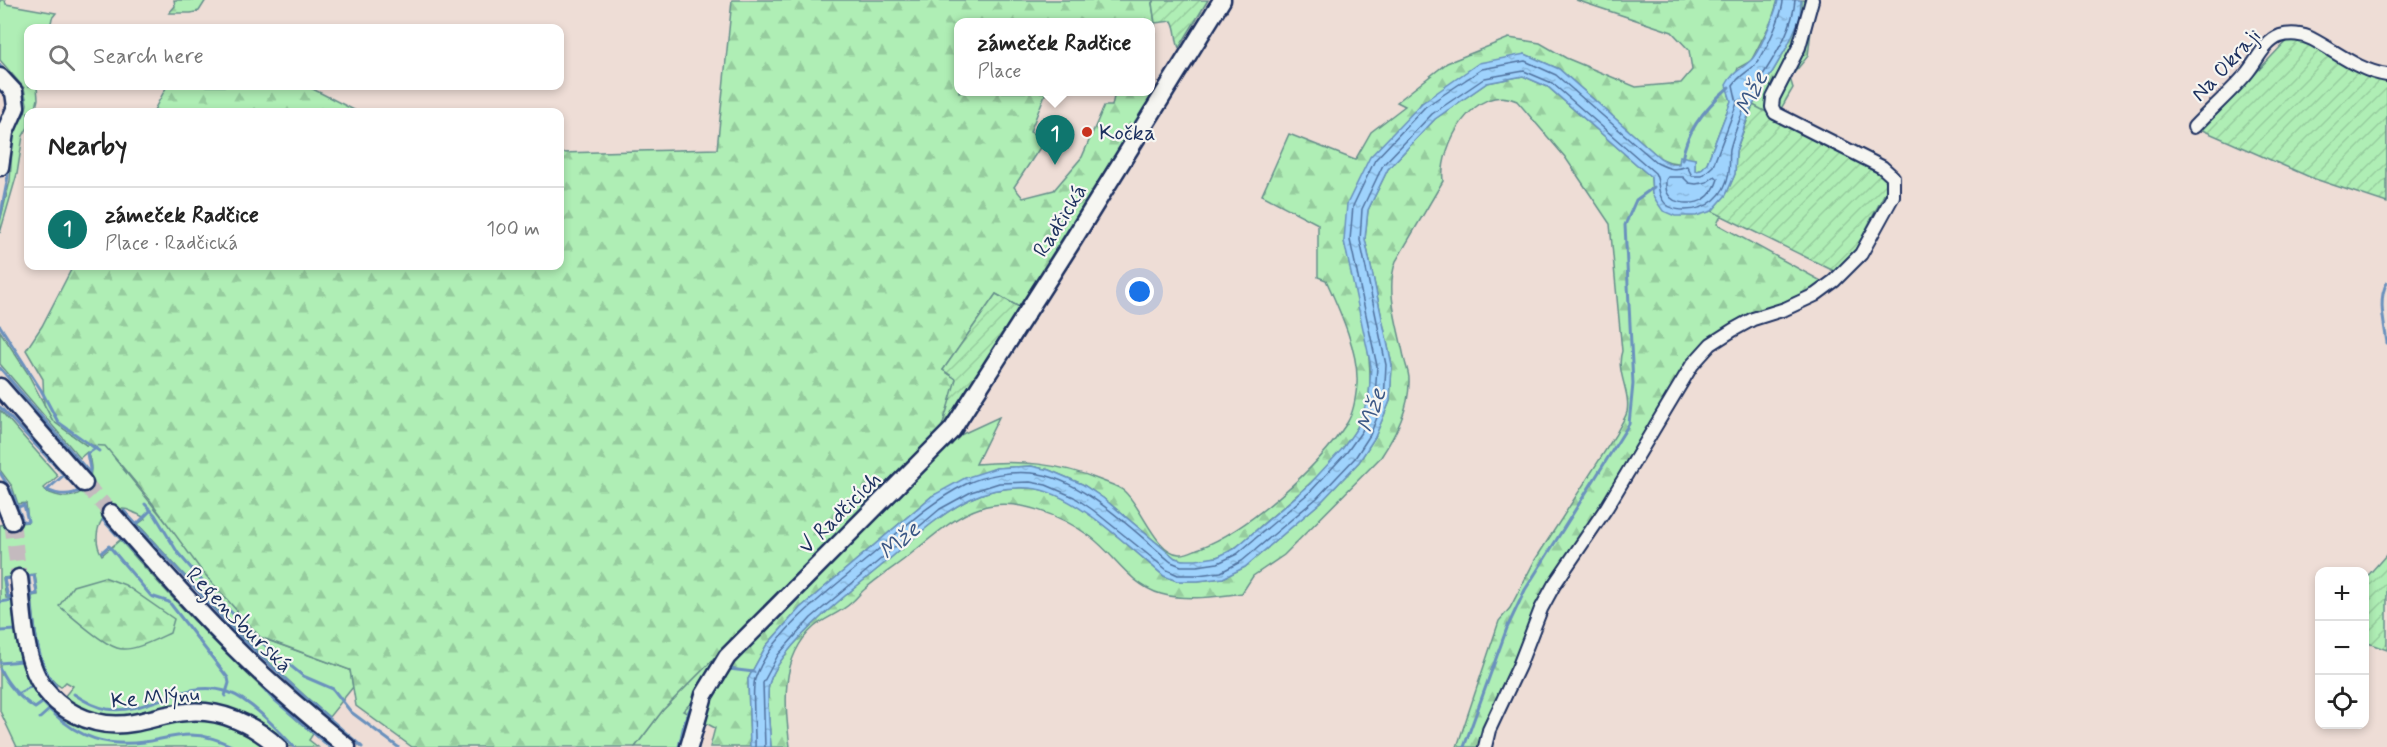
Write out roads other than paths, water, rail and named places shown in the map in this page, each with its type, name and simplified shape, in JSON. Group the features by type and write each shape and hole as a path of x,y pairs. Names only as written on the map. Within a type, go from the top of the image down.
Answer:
{"street":[{"name":"Radčická","path":"1029,310 1222,0"},
{"path":"1485,747 1489,730 1519,666 1541,609 1554,585 1607,507 1692,365 1711,344 1732,330 1753,319 1785,309 1815,295 1834,281 1861,254 1893,196 1893,177 1882,167 1775,113 1772,107 1773,98 1799,47 1812,0"},
{"name":"Na Okraji","path":"2194,126 2247,73 2266,46 2280,36 2294,34 2310,38 2344,59 2378,74 2387,75"},
{"path":"0,167 5,123 16,107 14,93 1,80"},
{"name":"V Radčicích","path":"689,747 704,695 727,657 952,430 1029,310"},
{"path":"0,387 84,483"},
{"path":"0,491 12,520"},
{"name":"Regensburská","path":"111,513 176,587 235,649 289,699 347,747"},
{"name":"Ke Mlýnu","path":"19,578 28,652 36,674 45,690 72,713 91,721 116,725 168,714 205,712 240,722 258,731 278,747"}],"water":[{"name":"Mže","path":"1778,0 1801,0 1800,18 1787,47 1750,110 1736,151 1735,174 1726,195 1712,211 1696,216 1675,216 1663,211 1652,194 1651,177 1548,87 1523,76 1487,83 1435,119 1388,169 1368,210 1365,239 1392,365 1390,401 1375,437 1359,462 1321,502 1245,567 1223,578 1177,581 1164,576 1082,510 1046,491 1014,488 979,495 947,512 924,529 835,604 801,636 776,669 769,684 771,747 750,747 748,679 766,646 800,608 932,496 965,478 996,468 1031,466 1049,470 1082,484 1103,498 1175,558 1182,560 1217,557 1234,549 1307,487 1343,448 1357,428 1369,396 1371,366 1344,241 1347,204 1370,157 1422,103 1479,63 1525,54 1559,69 1660,158 1671,164 1679,164 1680,156 1695,159 1695,171 1701,170 1707,163 1731,101 1726,85 1736,72 1754,57 1771,23"}],"waterway":[{"path":"0,65 6,72"},
{"path":"10,77 24,97 24,108 18,120"},
{"name":"Mže","path":"1682,160 1688,139 1699,119 1729,87"},
{"path":"0,218 11,149"},
{"path":"1464,747 1507,628 1525,590 1629,424 1633,384 1625,225 1636,200 1654,187"},
{"path":"2387,283 2382,297 2387,343"},
{"path":"0,326 41,390 58,422 99,451"},
{"path":"0,368 88,471"},
{"path":"0,407 78,490"},
{"path":"88,480 90,469 87,454 96,448"},
{"path":"0,473 12,492 22,519"},
{"path":"64,475 47,490 64,494 72,494 81,490"},
{"path":"145,504 155,515 178,553 216,597 259,640 303,676 333,689 351,712 398,747"},
{"path":"16,522 28,521 24,505 18,507"},
{"path":"137,524 151,510"},
{"path":"124,511 238,635 362,747"},
{"path":"103,520 212,637"},
{"path":"102,552 109,546 151,596 169,602 228,678 229,683 225,696"},
{"path":"28,576 34,575 37,594 31,595"},
{"path":"29,577 38,649 48,676 56,686"},
{"path":"10,578 4,579 8,597 13,596"},
{"path":"11,579 13,595"},
{"path":"0,602 13,600"},
{"path":"0,631 17,630"},
{"path":"18,643 22,663 39,697 62,721 83,734 94,739 118,743 196,735 212,738 234,747"},
{"path":"0,663 22,661"},
{"path":"698,689 711,667"},
{"path":"0,669 24,700 35,708 42,703"},
{"path":"729,669 754,672"},
{"path":"258,681 270,696 330,747"},
{"path":"17,694 32,686"},
{"path":"74,694 98,707 122,709 138,707 197,689 228,692 255,708 294,747"},
{"path":"679,747 685,720 696,695"},
{"path":"40,718 49,710"}],"tunnel":[{"path":"84,483 111,513"},
{"path":"12,521 19,578"}],"place":[{"name":"Kočka","path":"1087,132"},
{"name":"zámeček Radčice","path":"1055,165"}]}
